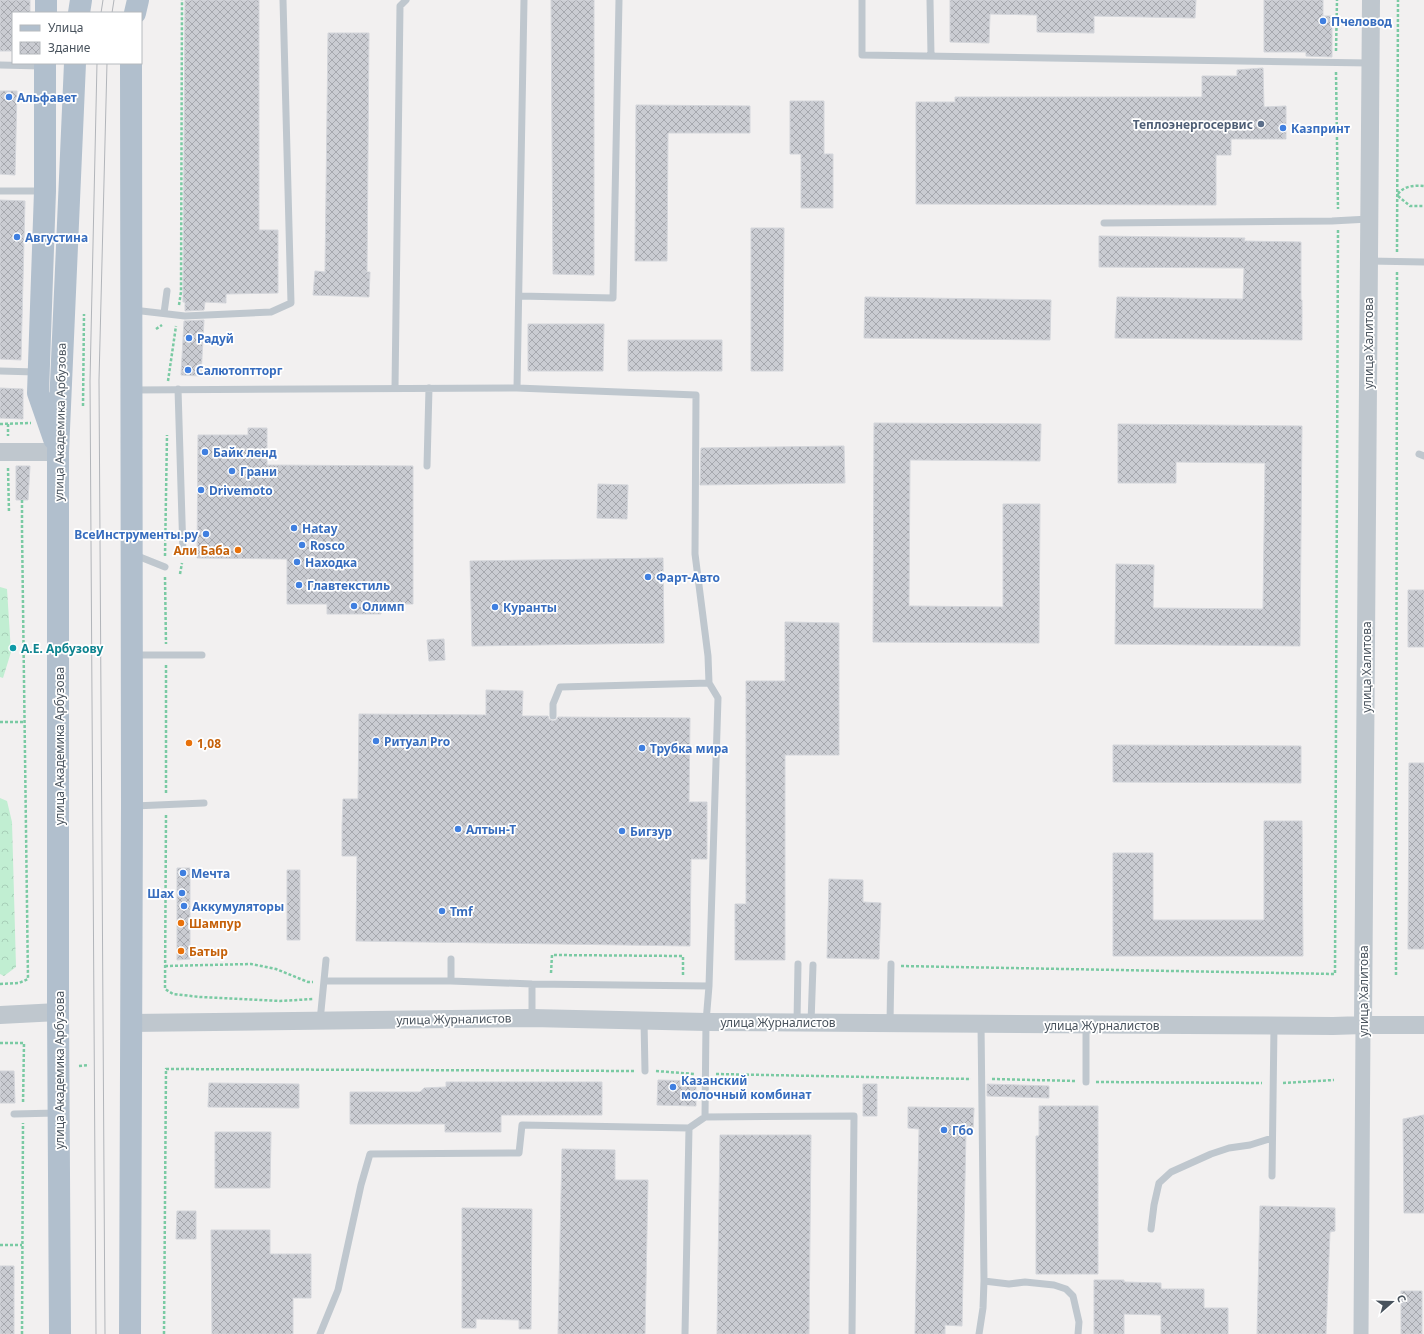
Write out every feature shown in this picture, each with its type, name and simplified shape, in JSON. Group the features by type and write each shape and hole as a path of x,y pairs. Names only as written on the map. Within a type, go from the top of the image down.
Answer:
{"main road":[{"path":"46,0 46,12"},
{"path":"80,12 81,0"},
{"path":"135,12 138,0"},
{"path":"45,64 45,191 38,393 58,452"},
{"name":"улица Академика Арбузова","path":"60,1334 60,1113 58,1012 58,452 75,64"},
{"path":"130,64 132,806 130,1334"}],"street":[{"name":"улица Халитова","path":"1362,1334 1371,0"},
{"path":"6,452 58,452"},
{"path":"0,1015 58,1012"},
{"name":"улица Журналистов","path":"131,1023 532,1018 804,1023 1274,1026 1424,1025"}],"lane":[{"path":"131,310 185,316 271,312 291,303 283,0"},
{"path":"395,388 400,6 406,0"},
{"path":"518,388 524,0"},
{"path":"519,296 613,298 619,0"},
{"path":"862,0 862,55 1370,63"},
{"path":"930,0 931,55"},
{"path":"0,64 45,64"},
{"path":"0,191 45,191"},
{"path":"1104,223 1338,221 1369,219"},
{"path":"1369,261 1424,262"},
{"path":"164,313 167,291"},
{"path":"0,371 39,372"},
{"path":"427,466 429,388"},
{"path":"131,390 518,388 696,395 695,554 708,656 709,683 718,698 709,986 706,1022 705,1117"},
{"path":"178,389 183,554"},
{"path":"131,553 165,566"},
{"path":"131,655 202,655"},
{"path":"553,716 553,704 560,688 709,683"},
{"path":"132,806 204,803"},
{"path":"451,958 451,981"},
{"path":"320,1021 326,960"},
{"path":"798,964 804,1023"},
{"path":"804,1023 813,965"},
{"path":"890,1023 891,965"},
{"path":"324,981 451,981 532,984 709,986"},
{"path":"532,984 532,1018"},
{"path":"644,1020 645,1071"},
{"path":"979,1334 983,1308 984,1281 982,1024"},
{"path":"1086,1024 1086,1082"},
{"path":"1272,1176 1274,1026"},
{"path":"14,1114 60,1113"},
{"path":"320,1334 338,1290 361,1185 370,1154 519,1153 522,1125 689,1128 705,1117 854,1116 852,1334"},
{"path":"685,1334 689,1128"},
{"path":"1151,1229 1154,1205 1159,1184 1171,1172 1211,1154 1229,1148 1250,1145 1272,1138"},
{"path":"984,1281 1009,1284 1025,1282 1054,1285 1066,1289 1073,1296 1079,1322 1078,1334"}],"path":[{"path":"891,965 1335,974 1338,221 1336,62 1337,0"},
{"path":"1396,975 1398,0"},
{"path":"1398,195 1402,189 1407,187 1419,185 1424,186"},
{"path":"1398,195 1410,206 1424,206"},
{"path":"83,406 84,310"},
{"path":"8,424 6,452 9,513"},
{"path":"0,984 19,983 28,979 22,500"},
{"path":"165,566 165,989 173,994 200,997 280,1001 322,998"},
{"path":"0,722 24,722"},
{"path":"0,1043 24,1043 22,1334"},
{"path":"79,1066 89,1066"},
{"path":"164,1334 166,1069 645,1071 705,1074 1086,1082 1274,1084 1334,1080"},
{"path":"0,1245 22,1245"}],"green space":[{"path":"0,587 7,589 11,652 3,678 0,677"},
{"path":"0,798 7,801 12,822 16,967 4,976 0,974"}],"building":[{"path":"0,0 30,0 30,12 12,12 12,51 0,51"},
{"path":"185,0 259,0 259,230 278,230 278,293 226,294 226,303 205,302 204,310 185,311 185,302 183,302"},
{"path":"551,0 594,0 594,275 553,274"},
{"path":"950,0 1196,0 1195,18 1094,16 1094,33 1037,32 1037,15 990,14 989,43 950,42"},
{"path":"1264,0 1323,0 1323,16 1332,16 1332,57 1306,56 1306,52 1264,52"},
{"path":"328,33 369,33 367,272 370,272 369,297 313,295 315,271 325,272"},
{"path":"1263,68 1264,107 1286,106 1286,139 1231,139 1231,155 1216,155 1216,205 916,204 916,102 955,102 955,97 1202,97 1202,76 1237,76 1237,70"},
{"path":"0,91 17,91 15,175 0,174"},
{"path":"790,101 824,101 824,154 833,154 833,208 801,208 801,154 790,154"},
{"path":"636,105 750,106 750,133 668,133 667,261 635,261"},
{"path":"0,200 25,201 21,360 0,359"},
{"path":"751,228 784,228 783,371 751,371"},
{"path":"1099,236 1245,238 1244,241 1301,242 1302,340 1115,338 1117,297 1243,299 1244,268 1099,267"},
{"path":"865,297 1051,300 1050,340 864,338"},
{"path":"204,320 201,376 181,375 184,321"},
{"path":"528,324 604,324 603,371 528,371"},
{"path":"628,340 722,340 722,371 628,371"},
{"path":"0,388 23,389 23,419 0,418"},
{"path":"874,423 1041,424 1040,461 910,460 909,606 1003,607 1003,504 1040,504 1039,643 873,642"},
{"path":"1118,424 1302,426 1300,646 1115,644 1116,564 1154,565 1153,608 1263,609 1265,463 1176,462 1176,483 1118,483"},
{"path":"248,428 267,428 267,465 413,466 413,604 381,604 381,614 327,614 327,604 287,604 287,559 197,558 198,435 248,435"},
{"path":"844,446 845,483 700,485 701,448"},
{"path":"16,466 30,466 28,500 16,500"},
{"path":"598,484 628,485 627,519 597,518"},
{"path":"663,558 664,643 472,646 470,561"},
{"path":"1408,590 1424,590 1424,647 1408,647"},
{"path":"785,622 839,623 839,755 785,755 785,960 735,960 735,904 746,904 746,681 785,681"},
{"path":"444,639 445,660 429,661 427,640"},
{"path":"486,690 523,691 522,716 548,716 549,719 553,721 558,717 690,718 689,802 707,802 707,859 691,859 690,946 356,941 357,856 342,856 342,827 343,799 358,799 359,714 486,715"},
{"path":"1113,745 1301,746 1301,783 1113,782"},
{"path":"1409,763 1424,763 1424,949 1408,949"},
{"path":"1264,821 1302,821 1303,956 1113,956 1113,853 1153,853 1153,920 1264,920"},
{"path":"177,868 190,868 190,959 177,960"},
{"path":"287,870 300,870 300,940 287,940"},
{"path":"829,879 863,880 863,902 881,903 879,959 827,958"},
{"path":"0,1071 14,1071 15,1103 0,1103"},
{"path":"658,1080 696,1081 696,1106 657,1105"},
{"path":"446,1082 602,1082 602,1115 501,1115 501,1132 445,1132 445,1124 350,1124 350,1092 420,1092 424,1088 446,1087"},
{"path":"209,1083 299,1084 299,1108 208,1107"},
{"path":"863,1084 877,1084 877,1116 863,1116"},
{"path":"987,1084 1049,1086 1049,1098 987,1096"},
{"path":"1039,1106 1098,1106 1098,1274 1036,1274 1036,1136 1039,1136"},
{"path":"908,1107 974,1108 973,1131 966,1131 962,1326 945,1325 945,1334 915,1334 919,1129 908,1128"},
{"path":"1424,1115 1424,1213 1404,1213 1403,1119"},
{"path":"215,1132 271,1132 270,1188 215,1188"},
{"path":"720,1135 811,1135 809,1334 717,1334"},
{"path":"562,1149 615,1150 615,1180 648,1180 645,1334 558,1334"},
{"path":"1260,1206 1335,1208 1335,1231 1330,1232 1326,1334 1257,1334"},
{"path":"462,1208 532,1209 531,1329 519,1329 519,1320 476,1319 476,1328 462,1328"},
{"path":"177,1211 196,1211 196,1239 176,1239"},
{"path":"211,1230 270,1230 270,1254 311,1254 311,1298 293,1298 293,1334 212,1334"},
{"path":"0,1266 14,1266 14,1334 0,1334"},
{"path":"1094,1280 1124,1280 1124,1282 1161,1283 1161,1289 1204,1289 1204,1308 1228,1308 1228,1334 1161,1334 1161,1315 1124,1314 1124,1334 1094,1334"},
{"path":"1401,1291 1422,1291 1422,1334 1401,1334"}],"tram line":[{"path":"101,12 103,0"},
{"path":"112,12 114,0"},
{"path":"96,1334 90,381 97,64"},
{"path":"105,1334 99,380 107,64"}],"place":[{"name":"Пчеловод","path":"1323,21"},
{"name":"Альфавет","path":"9,97"},
{"name":"Теплоэнергосервис","path":"1261,124"},
{"name":"Казпринт","path":"1283,128"},
{"name":"Августина","path":"17,237"},
{"name":"Радуй","path":"189,338"},
{"name":"Салютоптторг","path":"188,370"},
{"name":"Байк ленд","path":"205,452"},
{"name":"Грани","path":"232,471"},
{"name":"Drivemoto","path":"201,490"},
{"name":"Hatay","path":"294,528"},
{"name":"ВсеИнструменты.ру","path":"206,534"},
{"name":"Rosco","path":"302,545"},
{"name":"Али Баба","path":"238,550"},
{"name":"Находка","path":"297,562"},
{"name":"Фарт-Авто","path":"648,577"},
{"name":"Главтекстиль","path":"299,585"},
{"name":"Олимп","path":"354,606"},
{"name":"Куранты","path":"495,607"},
{"name":"А.Е. Арбузову","path":"13,648"},
{"name":"Ритуал Pro","path":"376,741"},
{"name":"1,08","path":"189,743"},
{"name":"Трубка мира","path":"642,748"},
{"name":"Алтын-Т","path":"458,829"},
{"name":"Бигзур","path":"622,831"},
{"name":"Мечта","path":"183,873"},
{"name":"Шах","path":"182,893"},
{"name":"Аккумуляторы","path":"184,906"},
{"name":"Tmf","path":"442,911"},
{"name":"Шампур","path":"181,923"},
{"name":"Батыр","path":"181,951"},
{"name":"Казанский молочный комбинат","path":"673,1087"},
{"name":"Гбо","path":"944,1130"}]}
